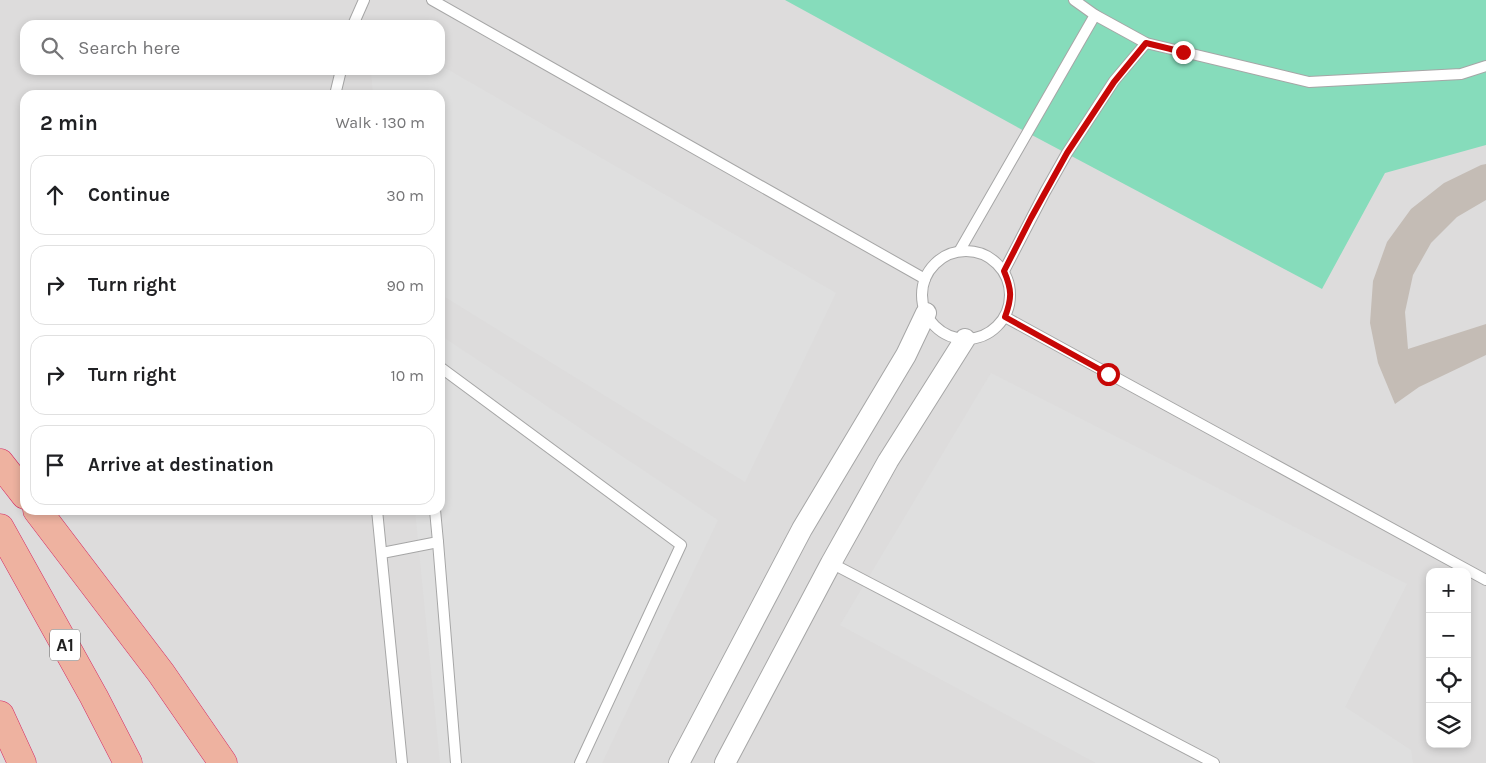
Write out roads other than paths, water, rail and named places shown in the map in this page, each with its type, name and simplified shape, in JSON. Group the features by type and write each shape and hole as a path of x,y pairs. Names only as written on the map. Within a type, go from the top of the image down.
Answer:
{"highway":[{"path":"0,463 20,489"},
{"path":"41,515 161,673 223,763"},
{"name":"A1","path":"0,528 94,697 128,763"},
{"path":"0,715 22,763"}],"street":[{"path":"679,763 802,529 906,355 926,313"},
{"path":"725,763 831,563 888,461 965,340"}],"lane":[{"path":"355,20 364,0"},
{"path":"432,0 925,279"},
{"path":"1074,0 1094,15 1146,43 1309,82 1460,74 1486,66"},
{"path":"960,250 1094,15"},
{"path":"1004,271 1067,153 1114,82 1146,43"},
{"path":"337,90 341,75"},
{"path":"960,250 977,252 993,259 1004,271 1010,286 1010,302 1005,317 994,329 981,337 965,340 941,332 932,324 926,313 922,290 925,279 933,266 945,255 960,250"},
{"path":"1005,317 1486,580"},
{"path":"445,370 680,545 580,763"},
{"path":"378,515 402,763"},
{"path":"435,515 456,763"},
{"path":"382,553 438,542"},
{"path":"831,563 1214,763"}]}
